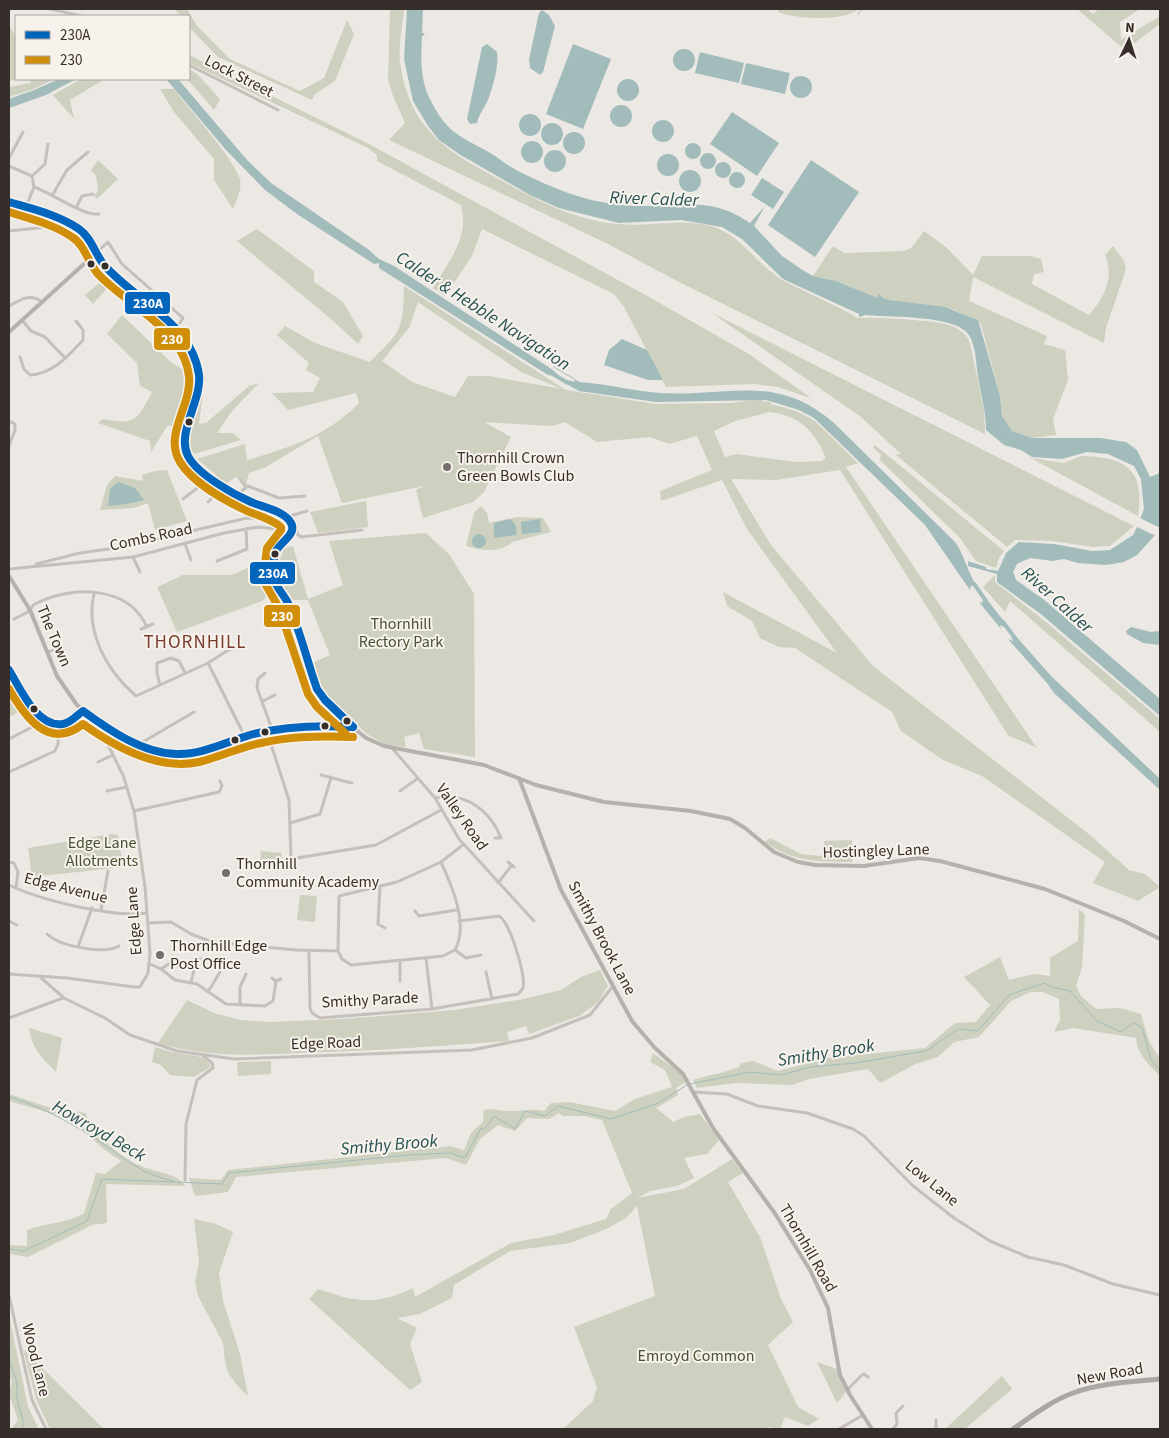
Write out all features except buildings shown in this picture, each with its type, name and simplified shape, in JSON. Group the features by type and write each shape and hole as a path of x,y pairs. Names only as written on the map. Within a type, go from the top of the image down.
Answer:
{"highway":[{"name":"New Road","path":"1013,1429 1044,1408 1072,1393 1102,1385 1160,1379"}],"main road":[{"path":"9,202 78,228 88,238 96,253 116,276 176,329 195,354 200,377 196,405 185,440 187,454 197,466 238,494 289,517 292,525 291,534 276,551"},
{"path":"10,330 96,253"},
{"name":"Hostingley Lane","path":"276,551 273,577 288,604 317,689 325,700 366,738 392,748 446,756 484,765 554,790 604,802 691,810 730,819 746,828 774,852 798,862 815,865 864,866 919,858 940,861 1044,889 1110,915 1160,939"},
{"name":"The Town","path":"9,576 30,610 57,676 77,705 97,722 140,744 167,754 186,755 267,732 321,726 354,728"},
{"path":"9,670 32,706 43,717 54,724 66,723 83,711"},
{"path":"321,726 335,710"},
{"name":"Smithy Brook Lane","path":"519,778 561,890 632,1021 654,1047 681,1071 693,1092"},
{"name":"Thornhill Road","path":"693,1092 713,1128 774,1212 810,1270 828,1308 839,1370 847,1390 872,1429"}],"street":[{"path":"50,9 77,15"},
{"name":"Lock Street","path":"190,66 278,110"},
{"path":"9,158 23,132"},
{"path":"32,176 46,162 48,144"},
{"path":"53,194 67,170 88,152"},
{"path":"9,166 32,176"},
{"path":"26,208 34,187 32,176"},
{"path":"34,187 53,194 65,203 88,213 99,214"},
{"path":"76,208 82,196 93,194"},
{"path":"9,231 47,227 64,230 88,238"},
{"path":"96,253 108,242 122,264 183,318 176,329"},
{"path":"9,306 28,297 36,298 41,302"},
{"path":"22,319 31,330 45,337 65,358"},
{"path":"20,358 24,369 30,375 42,374 65,358 83,340 85,333 76,321"},
{"path":"80,326 84,322"},
{"path":"9,421 15,424 15,430 9,446"},
{"path":"183,499 208,478 219,482"},
{"path":"240,479 246,486 279,498 304,496"},
{"path":"208,502 224,485"},
{"path":"238,494 246,486"},
{"path":"307,511 289,517 296,524 296,534 301,537 362,530"},
{"path":"29,566 80,553 123,547 257,515 268,519"},
{"name":"Combs Road","path":"9,569 133,557 264,526 275,528 276,551"},
{"path":"218,562 247,549 246,529"},
{"path":"185,544 191,560"},
{"path":"133,557 140,572"},
{"path":"14,619 30,610 37,603 75,591 122,599 134,607 147,627"},
{"path":"94,594 91,606 101,654 136,696 208,663 230,649 238,648"},
{"path":"141,629 153,624"},
{"path":"48,652 63,647"},
{"path":"160,684 156,673 157,663 171,658 179,661 185,673"},
{"path":"208,663 245,737"},
{"path":"265,673 258,679 257,688 273,732"},
{"path":"263,701 275,695"},
{"path":"140,744 194,712"},
{"path":"9,739 29,729 43,717"},
{"name":"Edge Lane","path":"40,977 67,978 140,987 146,979 150,964 149,923 134,811 127,787 97,722"},
{"path":"9,772 55,751 58,744 59,724"},
{"path":"104,737 110,730"},
{"path":"267,732 289,800 291,859 376,845 441,810"},
{"name":"Valley Road","path":"392,748 435,798 464,844 534,921"},
{"path":"98,762 113,755"},
{"path":"321,775 352,783"},
{"path":"290,823 320,814 331,778"},
{"path":"400,791 417,778"},
{"path":"134,811 219,792 222,786 220,781"},
{"path":"107,791 127,787"},
{"path":"435,798 453,796 476,805 487,813 501,838 495,838"},
{"path":"441,862 455,894 460,934 455,950 449,955 351,965 342,959 338,951 339,896 397,882 441,862 464,844"},
{"path":"9,862 14,863 18,872 16,889"},
{"path":"498,882 513,866 508,862"},
{"path":"101,910 108,871"},
{"name":"Edge Avenue","path":"9,885 37,897 120,914 147,913"},
{"path":"380,887 378,924 385,928"},
{"path":"78,947 92,908"},
{"path":"415,911 416,916 420,916 457,910"},
{"name":"Smithy Parade","path":"309,951 310,1008 315,1016 344,1017 432,1009 518,994 523,988 515,943 502,918 459,921"},
{"path":"9,920 17,925"},
{"path":"149,923 171,922 191,934 212,942 309,951 338,951"},
{"path":"47,934 78,947 97,951 119,946"},
{"path":"455,950 466,958 481,955"},
{"path":"161,968 173,961 173,957"},
{"path":"426,958 432,1009"},
{"path":"191,982 194,970 200,959"},
{"path":"400,961 400,981"},
{"path":"150,964 161,968 175,980 191,982 226,1004 266,1006 273,1001 276,981"},
{"path":"208,992 220,972"},
{"path":"486,972 492,999"},
{"path":"9,974 40,977"},
{"path":"240,1005 240,987 246,974"},
{"name":"Edge Road","path":"40,977 64,998 104,1018 130,1035 178,1051 234,1059 472,1050 532,1038 590,1015 614,985"},
{"path":"272,978 276,981"},
{"path":"276,981 281,979"},
{"path":"9,1018 64,998"},
{"path":"185,1180 186,1124 198,1080 213,1068 209,1059 200,1054"},
{"name":"Low Lane","path":"693,1092 727,1094 758,1106 807,1113 852,1130 864,1136 912,1185 954,1218 990,1241 1028,1257 1064,1265 1113,1284 1160,1296"},
{"name":"Wood Lane","path":"9,1295 32,1400 46,1429"},
{"path":"847,1390 862,1375 864,1374 868,1378"},
{"path":"893,1429 897,1424 896,1413 902,1406"},
{"path":"838,1429 863,1415"},
{"path":"936,1420 936,1429"}],"green space":[{"path":"175,9 187,9 197,26 230,59 300,91 324,78 347,20 354,34 335,81 315,94 312,100 218,57 190,28 190,15 179,15"},
{"path":"390,9 404,9 400,42 400,62 405,87 413,108 424,125 453,152 535,198 575,215 617,224 696,223 720,229 740,243 775,276 857,318 936,322 957,329 966,335 970,343 984,410 985,434 675,280 608,244 389,140 405,123 388,80"},
{"path":"779,9 858,9 842,16 831,18 807,18 778,12"},
{"path":"1077,9 1087,9 1093,14 1099,9 1140,9 1120,22 1121,40 1160,16 1160,24 1125,50"},
{"path":"9,25 15,36 15,79 10,81"},
{"path":"190,55 369,144 651,298 749,354 811,398 778,387 754,384 666,387 624,307 614,294 482,229 472,256 445,296 433,288 451,258 460,238 463,228 461,205 377,161 377,155 368,148 190,63"},
{"path":"190,70 197,74 220,99 214,110 188,80 190,80"},
{"path":"30,80 53,80 9,97 9,87 31,83"},
{"path":"79,80 103,80 70,100 74,119 53,95"},
{"path":"160,89 174,89 236,170 240,179 240,187 233,209 214,180 214,159 174,112"},
{"path":"98,160 118,179 97,199 94,196 98,191 96,176 91,170"},
{"path":"257,229 314,271 314,282 343,302 363,336 358,344 329,317 237,241"},
{"path":"924,231 946,247 973,275 982,256 1031,256 1041,259 1044,272 1034,274 1032,284 1089,315 1099,302 1106,287 1109,271 1105,255 1113,246 1124,261 1126,269 1106,328 1104,343 973,277 969,301 1047,336 1044,344 1065,350 1068,380 1053,419 1056,435 1032,438 1010,429 1002,416 1000,396 981,324 973,318 952,309 878,298 836,281 813,276 833,246 844,253 905,251 912,247"},
{"path":"104,279 110,285 93,304 85,295"},
{"path":"404,286 566,390 656,404 732,403 753,400 771,402 771,404 796,411 815,421 858,463 846,467 1037,748 1008,735 840,470 776,480 731,479 771,545 873,666 1090,835 1129,870 1145,874 1160,887 1138,901 1093,883 1105,862 982,776 943,760 901,731 892,712 795,648 779,647 760,638 752,621 727,606 723,592 837,653 747,529 722,480 661,501 660,491 712,470 697,436 669,444 650,437 597,442 565,422 552,426 484,422 511,437 484,492 473,502 423,518 416,490 424,486 342,503 318,436 264,468 249,473 246,485 236,477 226,484 197,459 245,444 247,460 308,439 347,414 359,403 356,393 288,410 272,393 313,392 320,378 306,370 309,363 277,335 285,326 315,343 370,362 398,330 403,313","holes":["418,302 521,372 562,389 489,376 468,376 455,397 412,382 382,361 409,328","770,412 790,417 805,426 817,440 826,458 821,461 796,462 736,454 725,457 714,431 735,421"]},
{"path":"712,313 1134,526 1110,546 1093,547 1052,541 1015,540 1007,547 896,455 901,454 861,417"},
{"path":"122,315 172,363 196,378 193,405 187,425 183,423 180,429 168,425 151,452 150,441 98,423 103,419 129,421 134,419 143,409 152,392 140,386 137,363 107,334"},
{"path":"205,376 199,424 206,423 249,386 259,383 232,411 217,433 233,433 241,440 194,454 190,447 190,437 202,377"},
{"path":"875,445 1004,551 999,558 996,568 976,561 960,538 880,460 881,455 873,447"},
{"path":"1081,456 1109,459 1129,468 1135,476 1138,487 1138,516 1031,458 1064,463"},
{"path":"167,470 187,521 155,530 148,503 134,508 100,510 107,485 115,476 143,481 142,475"},
{"path":"366,501 368,527 318,533 310,512"},
{"path":"481,506 487,513 489,523 517,517 543,518 551,532 512,542 496,550 484,550 466,546 474,513"},
{"name":"Thornhill Rectory Park","path":"426,533 449,554 474,594 475,757 424,749 419,733 404,737 406,747 384,744 367,734 339,708 321,687 312,663 330,655 308,600 288,600 275,573 284,548 293,546 308,599 343,585 329,541"},
{"path":"273,556 270,572 276,587 262,601 177,632 157,587 183,575 232,575"},
{"path":"995,575 995,582 1046,622 1160,719 1160,732 1010,601 1005,612 983,587"},
{"path":"9,670 32,706 9,717"},
{"name":"Edge Lane Allotments","path":"112,834 118,835 123,867 32,877 28,848"},
{"path":"770,838 801,854 822,856 824,841 852,840 852,862 807,860 785,854 765,842"},
{"path":"261,851 282,853 281,871 259,869"},
{"path":"300,895 317,896 315,922 297,920"},
{"path":"1079,909 1085,915 1082,967 1076,986 1081,996 1096,1009 1120,1008 1141,1014 1149,1041 1158,1056 1160,1055 1160,1076 1141,1054 1136,1038 1074,1028 1054,1032 1060,1020 1059,999 1043,992 1030,992 1011,1001 979,1037 954,1042 938,1057 916,1064 880,1083 868,1069 809,1079 792,1085 736,1083 697,1088 693,1080 739,1067 741,1063 753,1061 778,1071 828,1058 925,1048 955,1023 976,1022 990,1005 964,977 1000,957 1009,980 1034,974 1050,976 1050,958 1078,941"},
{"path":"600,970 608,986 597,1003 579,1016 529,1034 526,1026 507,1032 509,1041 379,1050 247,1055 194,1051 158,1043 187,1000 214,1013 241,1020 267,1022 343,1019 455,1010 524,999 561,990 581,977"},
{"path":"29,1028 62,1038 56,1072 35,1047"},
{"path":"155,1047 201,1057 211,1067 194,1077 170,1075 161,1065 152,1062"},
{"name":"Emroyd Common","path":"653,1053 679,1072 686,1082 676,1088 678,1095 656,1108 673,1122 684,1117 700,1114 719,1140 707,1154 684,1158 694,1178 677,1186 650,1191 637,1198 684,1189 732,1159 743,1173 728,1182 760,1237 781,1299 793,1322 768,1345 798,1407 819,1419 808,1426 785,1417 780,1429 769,1427 767,1429 563,1429 593,1401 597,1387 574,1327 655,1296 637,1206 626,1218 606,1229 570,1243 510,1251 454,1285 452,1298 420,1314 397,1318 417,1328 410,1344 422,1382 410,1390 309,1299 318,1289 344,1297 377,1300 400,1294 413,1288 415,1297 511,1243 554,1235 606,1219 611,1209 632,1193 602,1120 584,1116 563,1116 559,1113 549,1119 527,1118 515,1131 498,1125 480,1139 466,1165 446,1158 236,1177 228,1192 195,1196 189,1178 221,1180 228,1170 451,1146 464,1150 471,1133 483,1122 484,1110 487,1109 544,1111 551,1103 569,1102 615,1111 635,1099 672,1087 665,1070 650,1062"},
{"path":"271,1061 271,1074 238,1076 237,1062"},
{"path":"9,1094 48,1107 85,1113 101,1137 124,1157 147,1168 171,1175 185,1186 106,1184 107,1223 92,1225 28,1257 9,1254 9,1245 27,1246 27,1230 71,1219 84,1213 96,1173 105,1174 121,1161 102,1148 73,1120 9,1101"},
{"path":"194,1219 216,1224 233,1232 219,1273 223,1301 240,1354 248,1396 228,1373 223,1343 198,1296 195,1282 199,1262"},
{"path":"9,1315 28,1407 38,1427 36,1429 11,1429 18,1420 9,1394 12,1380 9,1377"},
{"path":"23,1349 104,1429 50,1429 36,1399"},
{"path":"817,1362 837,1369 846,1392 837,1403"},
{"path":"1002,1376 1012,1389 965,1429 945,1429"}],"water":[{"name":"River Calder","path":"407,9 423,9 422,33 425,33 422,37 421,60 423,75 426,90 439,115 449,128 457,134 514,169 568,193 608,203 640,206 703,205 734,214 750,223 765,206 754,226 782,256 813,276 836,281 878,298 878,293 883,298 890,300 945,307 978,320 1000,396 1002,416 1012,431 1032,438 1100,438 1126,442 1137,450 1150,477 1160,473 1160,525 1155,535 1137,555 1124,562 1106,565 1078,563 1064,559 1053,561 1030,558 1017,564 1013,572 1016,580 1043,599 1160,699 1160,716 1042,615 997,582 997,574 968,566 968,561 986,567 986,569 998,571 1006,553 1019,542 1054,544 1092,551 1110,550 1133,535 1144,509 1141,479 1134,466 1108,454 1087,452 1062,459 1032,457 1021,450 1004,445 986,430 974,350 969,335 961,328 950,323 921,318 865,315 859,317 859,314 783,279 742,239 722,227 681,220 619,223 559,208 530,195 459,154 439,140 413,101 404,59"},
{"path":"542,10 549,15 555,26 543,72 540,75 530,68 529,59 539,13"},
{"path":"487,44 497,52 495,77 486,105 477,123 470,124 467,119 482,47"},
{"path":"573,44 611,59 583,129 546,114"},
{"path":"680,49 688,49 695,56 695,64 688,71 680,71 673,64 673,56"},
{"path":"700,52 744,63 739,83 695,73"},
{"path":"746,63 790,73 785,94 741,84"},
{"path":"797,76 805,76 812,83 812,91 805,98 797,98 790,91 790,83"},
{"path":"624,79 632,79 639,86 639,94 632,101 624,101 617,94 617,86"},
{"path":"57,80 74,80 46,95 9,108 9,99"},
{"path":"167,80 179,80 247,160 271,183 369,250 379,259 394,266 557,374 555,376 548,375 379,268 379,263 374,264 297,214 265,190 226,150"},
{"path":"617,105 625,105 632,112 632,120 625,127 617,127 610,120 610,112"},
{"path":"732,112 779,143 757,176 710,144"},
{"path":"526,114 534,114 541,121 541,129 534,136 526,136 519,129 519,121"},
{"path":"659,120 667,120 674,127 674,135 667,142 659,142 652,135 652,127"},
{"path":"548,123 556,123 563,130 563,138 556,145 548,145 541,138 541,130"},
{"path":"570,132 578,132 585,139 585,147 578,154 570,154 563,147 563,139"},
{"path":"528,141 536,141 543,148 543,156 536,163 528,163 521,156 521,148"},
{"path":"690,143 696,143 701,148 699,157 690,159 685,154 685,148"},
{"path":"551,150 559,150 566,157 566,165 559,172 551,172 544,165 544,157"},
{"path":"705,153 711,153 716,158 714,167 705,169 700,164 700,158"},
{"path":"664,154 672,154 679,161 679,169 672,176 664,176 657,169 657,161"},
{"path":"811,160 859,192 815,257 768,225"},
{"path":"720,162 726,162 731,167 729,176 720,178 715,173 715,167"},
{"path":"686,170 694,170 701,177 701,185 694,192 686,192 679,185 679,177"},
{"path":"734,172 740,172 745,177 743,186 734,188 729,183 729,177"},
{"path":"762,178 784,192 773,209 751,195"},
{"path":"622,339 647,350 663,380 648,380 604,365 609,350"},
{"path":"574,379 580,382 660,393 751,390 772,392 792,398 813,408 835,424 955,542 977,586 971,586 970,590 925,525 814,418 799,410 766,400 656,402 579,391 565,383 567,380 575,382"},
{"path":"118,482 135,488 144,500 108,506 110,489"},
{"path":"510,519 516,526 516,535 494,538 494,523"},
{"path":"540,519 541,532 522,534 521,522"},
{"path":"476,534 482,534 486,541 482,548 476,548 472,544 472,538"},
{"path":"984,596 1007,625 1004,627 1000,625 1001,629 979,602 982,603"},
{"path":"1131,627 1151,632 1160,631 1160,645 1143,643 1127,634 1126,631"},
{"path":"1014,634 1051,676 1160,779 1160,790 1054,693 1008,639 1013,641 1011,636"}],"pier":[{"path":"1138,517 1160,528 1158,537 1135,526"}],"waterway":[{"path":"858,14 862,9"},
{"path":"554,367 574,379"},
{"name":"Calder & Hebble Navigation","path":"553,374 568,383"},
{"name":"Calder & Hebble Navigation","path":"974,584 986,601"},
{"name":"Calder & Hebble Navigation","path":"1003,622 1015,638"},
{"name":"Smithy Brook","path":"690,1084 750,1072 781,1075 810,1067 855,1063 926,1051 958,1029 978,1031 1009,995 1044,983 1070,991 1097,1021 1121,1032 1133,1023 1142,1027 1151,1060 1160,1070"},
{"name":"Smithy Brook","path":"9,1249 24,1251 87,1221 102,1179 222,1184 229,1173 408,1155 450,1153 465,1158 481,1128 484,1130 494,1116 515,1129 525,1111 545,1116 558,1106 611,1119 658,1103 687,1085"},
{"name":"Howroyd Beck","path":"9,1097 61,1118 146,1172 174,1181"},
{"path":"9,1360 17,1382 17,1399 24,1424 21,1429"}],"transit line":[{"name":"230A","path":"9,202 54,216 79,229 87,237 105,266 161,314 186,341 194,357 199,375 197,395 185,437 185,447 188,456 199,470 216,483 251,502 276,511 289,520 292,525 291,533 276,551 273,577 292,613 317,689 325,700 353,727"},
{"name":"230","path":"9,212 49,225 65,232 76,240 98,274 153,320 177,345 185,360 189,377 189,388 176,431 176,452 180,462 193,477 210,491 238,507 281,527 281,530 267,548 263,580 279,608 308,694 317,707 346,734"},
{"name":"230A","path":"9,670 30,705 45,720 54,724 63,724 71,721 83,711 126,739 163,753 186,754 214,748 250,735 288,728 314,726 353,727"},
{"name":"230","path":"9,689 30,719 39,727 49,732 59,734 71,731 83,724 123,749 153,760 168,763 184,764 199,762 238,749 284,739 353,737"}],"place":[{"name":"Thornhill Crown Green Bowls Club","path":"447,467"},
{"name":"Thornhill Community Academy","path":"226,873"},
{"name":"Thornhill Edge Post Office","path":"160,955"}],"district":[{"name":"THORNHILL","path":"195,642"}]}
